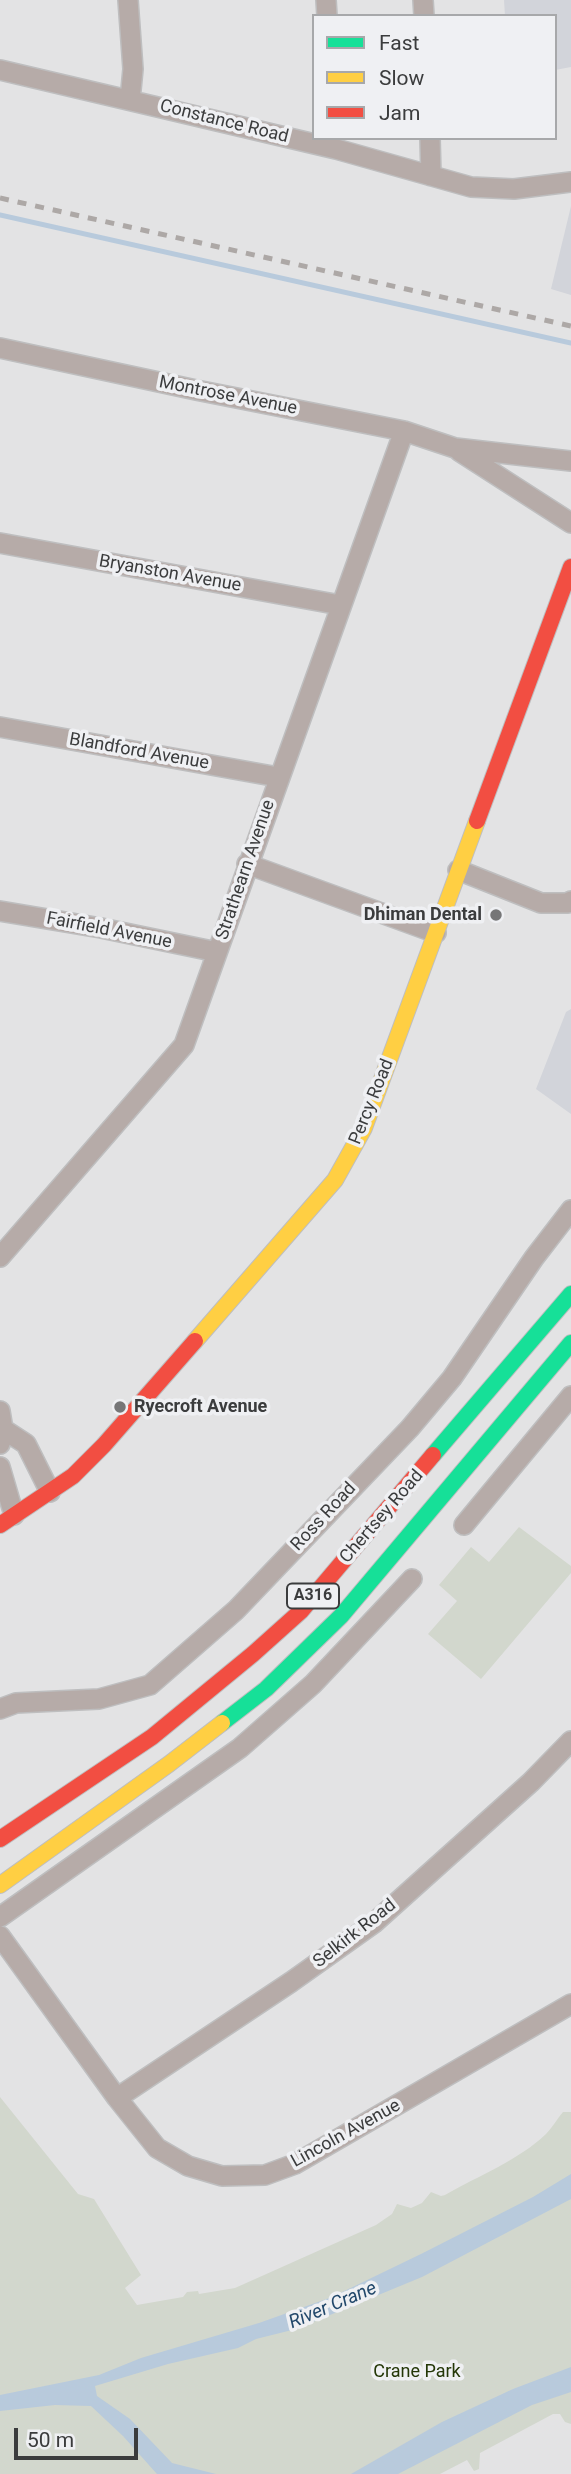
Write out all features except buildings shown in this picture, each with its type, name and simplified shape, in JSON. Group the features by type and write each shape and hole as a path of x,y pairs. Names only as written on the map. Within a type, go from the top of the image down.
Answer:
{"main road":[{"name":"Percy Road","path":"7,1520 73,1475 104,1445 335,1180 364,1128 571,567"},
{"name":"Chertsey Road","path":"0,1839 152,1737 253,1654 300,1611 571,1294"},
{"name":"Chertsey Road","path":"0,1885 169,1764 266,1689 341,1616 571,1343"}],"street":[{"path":"128,0 133,69 130,100"},
{"name":"Constance Road","path":"0,71 312,139"},
{"name":"Constance Road","path":"317,140 471,187 514,189 571,182"},
{"path":"430,140 431,176"},
{"name":"Montrose Avenue","path":"0,348 404,431 455,448 571,461"},
{"name":"Strathearn Avenue","path":"0,1257 184,1045 404,431"},
{"name":"Montrose Avenue","path":"455,448 571,523"},
{"name":"Bryanston Avenue","path":"0,543 340,605"},
{"name":"Blandford Avenue","path":"0,726 278,777"},
{"path":"247,864 436,933"},
{"path":"458,870 541,903 571,901"},
{"name":"Fairfield Avenue","path":"0,911 217,952"},
{"name":"Ross Road","path":"0,1709 16,1703 99,1699 150,1685 236,1610 410,1428 452,1378 534,1258 571,1210"},
{"path":"464,1525 571,1396"},
{"path":"1,1428 26,1444 50,1492"},
{"path":"0,1467 7,1520"},
{"path":"0,1917 240,1748 313,1684 412,1579"},
{"name":"Selkirk Road","path":"117,2098 374,1923 531,1782 571,1741"},
{"name":"Lincoln Avenue","path":"0,1936 117,2098 157,2148 188,2166 222,2176 265,2175 295,2164 571,2004"}],"shaded area":[{"path":"504,0 571,0 571,67 557,70 557,14 505,14"},
{"path":"571,206 571,295 551,289"},
{"path":"571,1009 571,1114 536,1089 566,1012"}],"green space":[{"path":"519,1527 571,1566 571,1573 481,1679 428,1634 457,1601 439,1585 471,1547 489,1562"},
{"name":"Crane Park","path":"0,2097 78,2194 94,2199 141,2275 125,2288 137,2305 183,2297 187,2292 198,2291 199,2294 235,2288 376,2225 392,2214 397,2204 411,2208 422,2203 431,2192 445,2195 523,2152 546,2134 563,2112 571,2112 571,2424 565,2422 560,2414 553,2414 480,2453 479,2469 474,2471 467,2460 440,2474 0,2474"}],"water":[{"name":"River Crane","path":"571,2174 571,2199 422,2277 296,2329 256,2339 238,2348 168,2364 95,2386 97,2396 130,2419 172,2463 216,2474 157,2474 91,2406 55,2405 0,2411 0,2395 99,2375 141,2358 259,2323 332,2297 533,2197"},
{"path":"571,2367 571,2392 532,2405 398,2474 351,2474 442,2422 513,2389"}],"waterway":[{"path":"0,215 571,343"}],"railway":[{"path":"0,198 571,326"}],"traffic: fast":[{"path":"433,1455 571,1294"},
{"path":"222,1723 266,1689 341,1616 571,1343"}],"traffic: slow":[{"path":"195,1341 335,1180 364,1128 477,821"},
{"path":"0,1885 222,1723"}],"traffic: jam":[{"path":"477,821 571,567"},
{"path":"0,1525 73,1476 104,1445 195,1341"},
{"path":"0,1839 152,1737 253,1654 301,1611 433,1455"}],"place":[{"name":"Dhiman Dental","path":"496,915"},
{"name":"Ryecroft Avenue","path":"120,1407"}]}
